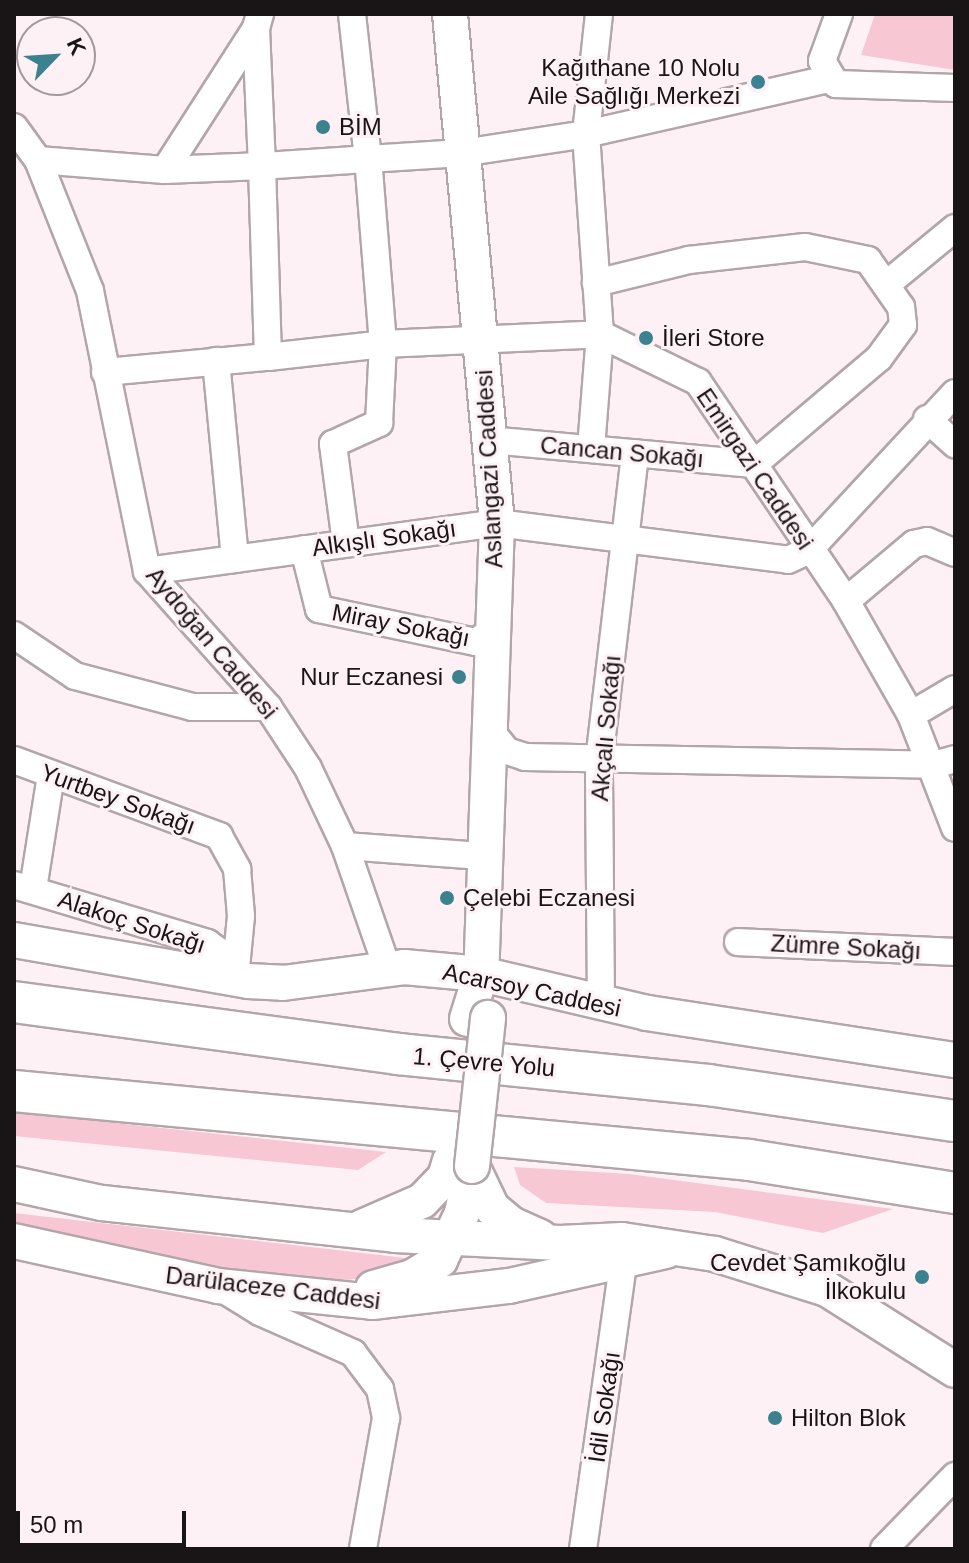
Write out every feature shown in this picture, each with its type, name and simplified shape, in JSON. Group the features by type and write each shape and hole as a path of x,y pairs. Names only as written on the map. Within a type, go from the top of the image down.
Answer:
{"highway":[{"name":"1. Çevre Yolu","path":"14,1002 398,1054 650,1078 955,1121"},
{"path":"14,1091 720,1157 955,1193"}],"main road":[{"name":"Aslangazi Caddesi","path":"450,14 497,523 478,1002 453,1237"},
{"name":"Acarsoy Caddesi","path":"14,940 234,986 281,999 413,982 478,1002 602,1011 955,1060"},
{"name":"Acarsoy Caddesi","path":"14,954 234,986 283,983 387,967 478,1002"},
{"name":"Acarsoy Caddesi","path":"602,1011 955,1073"},
{"path":"362,1227 422,1201 461,1164 500,1217 525,1232 560,1243"},
{"name":"Darülaceze Caddesi","path":"14,1184 102,1203 453,1237 560,1243 623,1252"},
{"path":"334,1297 427,1270 453,1237"},
{"name":"Darülaceze Caddesi","path":"14,1241 218,1286 372,1302 461,1295 623,1252 674,1248 743,1260 827,1289 955,1370"}],"street":[{"path":"346,543 333,444 379,423 383,344 352,14"},
{"path":"591,449 600,334 586,134 599,14"},
{"path":"839,14 822,61 829,79 836,84 955,88"},
{"path":"258,21 268,357"},
{"path":"165,170 258,21"},
{"path":"38,160 165,170 462,153 586,134 829,79"},
{"name":"Aydoğan Caddesi","path":"14,127 38,160 90,291 147,571 268,707 308,768 345,846 387,967"},
{"path":"887,284 955,228"},
{"path":"596,283 689,260 805,247 868,260 901,307 903,325 879,358 754,464"},
{"path":"105,372 383,344 600,334"},
{"name":"Emirgazi Caddesi","path":"600,334 698,382 846,601 911,715 944,762 955,828"},
{"path":"216,361 235,559"},
{"path":"809,550 927,419 955,393"},
{"path":"927,419 955,444"},
{"name":"Cancan Sokağı","path":"490,440 754,464"},
{"name":"Akçalı Sokağı","path":"602,1011 599,761 635,453"},
{"name":"Alkışlı Sokağı","path":"147,571 497,523 626,536 788,560 809,550"},
{"path":"846,601 914,544 927,541 955,553"},
{"name":"Miray Sokağı","path":"304,549 319,609 476,642 493,630"},
{"path":"14,635 75,676 192,707 268,707"},
{"path":"911,715 955,689"},
{"path":"489,729 507,751 525,757 599,761 944,762"},
{"name":"Yurtbey Sokağı","path":"14,760 219,836 237,869 241,916 234,986"},
{"path":"23,887 51,775"},
{"path":"345,846 482,856"},
{"name":"Alakoç Sokağı","path":"23,887 207,943 220,952 234,986"},
{"name":"Zümre Sokağı","path":"738,942 955,952"},
{"name":"İdil Sokağı","path":"583,1549 623,1252"},
{"path":"218,1286 260,1312 353,1353 380,1389 386,1418 363,1549"},
{"path":"884,1549 951,1478"}],"shaded area":[{"path":"875,14 955,14 955,70 861,55"},
{"path":"14,1110 386,1152 358,1170 14,1136"},
{"path":"514,1167 629,1174 893,1209 823,1233 715,1212 546,1203 520,1185"},
{"path":"14,1213 423,1260 383,1276 346,1280 228,1268 162,1259 14,1225"}],"place":[{"name":"Kağıthane 10 Nolu Aile Sağlığı Merkezi","path":"758,82"},
{"name":"BİM","path":"323,127"},
{"name":"İleri Store","path":"646,338"},
{"name":"Nur Eczanesi","path":"459,677"},
{"name":"Çelebi Eczanesi","path":"447,898"},
{"name":"Cevdet Şamıkoğlu İlkokulu","path":"922,1277"},
{"name":"Hilton Blok","path":"775,1418"}]}
